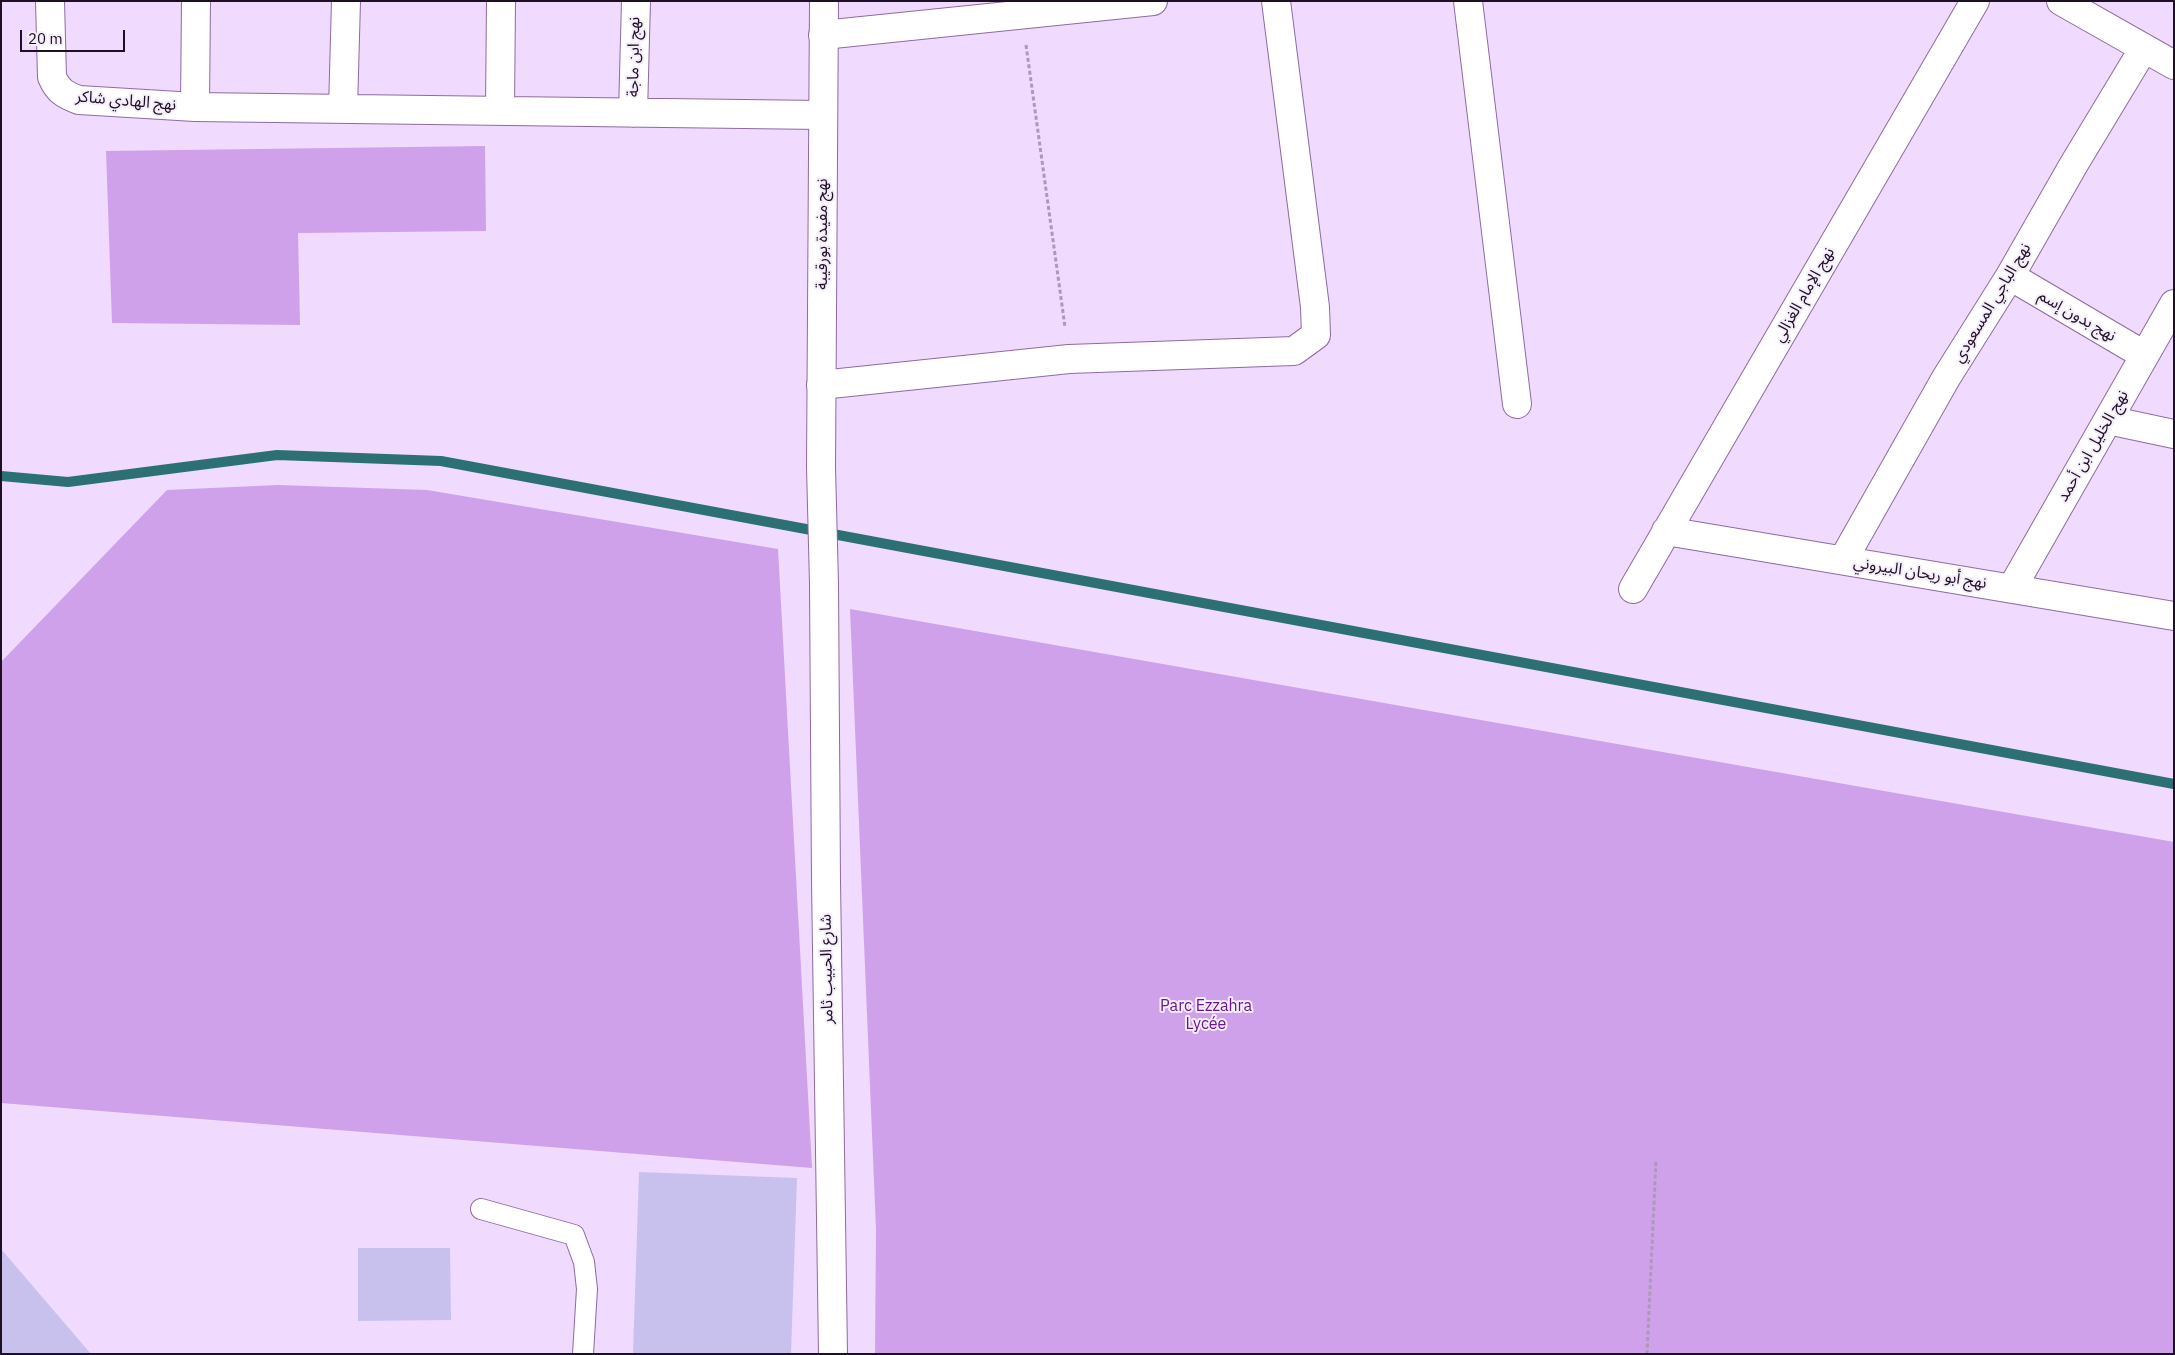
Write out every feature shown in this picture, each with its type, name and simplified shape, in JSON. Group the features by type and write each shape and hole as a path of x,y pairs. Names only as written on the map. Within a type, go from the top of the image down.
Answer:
{"street":[{"name":"نهج الهادي شاكر","path":"50,1 52,77 56,86 64,94 79,100 195,107 822,115"},
{"path":"195,107 196,1"},
{"path":"343,109 346,1"},
{"path":"500,110 502,1"},
{"name":"نهج ابن ماجة","path":"633,113 636,1"},
{"name":"نهج مفيدة بورقيبة","path":"821,466 824,1"},
{"path":"823,35 1153,1"},
{"path":"821,385 1069,359 1294,351 1316,334 1315,307 1276,1"},
{"path":"1468,1 1516,404"},
{"name":"نهج الإمام الغزالي","path":"1634,589 1975,1"},
{"path":"2061,1 2174,65"},
{"name":"نهج الباجي المسعودي","path":"1843,560 1946,378 2010,276 2074,164 2144,48"},
{"name":"نهج بدون إسم","path":"2010,276 2144,355"},
{"name":"نهج الخليل ابن أحمد","path":"2012,588 2174,304"},
{"path":"2108,420 2174,434"},
{"name":"شارع الحبيب ثامر","path":"821,466 833,1354"},
{"name":"نهج أبو ريحان البيروني","path":"1666,531 2174,616"}],"lane":[{"path":"481,1209 574,1235 584,1262 587,1288 583,1354"}],"path":[{"path":"1022,15 1069,359"},
{"path":"1647,1354 1656,1160"}],"green space":[{"path":"485,146 486,231 298,233 300,325 112,323 106,151"},
{"path":"278,485 427,490 778,549 812,1168 1,1103 1,662 167,490"},
{"name":"Parc Ezzahra Lycée","path":"850,609 2174,842 2174,1354 875,1354 876,1229"}],"building":[{"path":"639,1172 797,1178 791,1354 633,1354"},
{"path":"358,1248 450,1248 451,1320 358,1321"},
{"path":"1,1249 91,1354 1,1354"}],"waterway":[{"path":"1,476 68,482 277,455 441,461 2174,784"}]}
